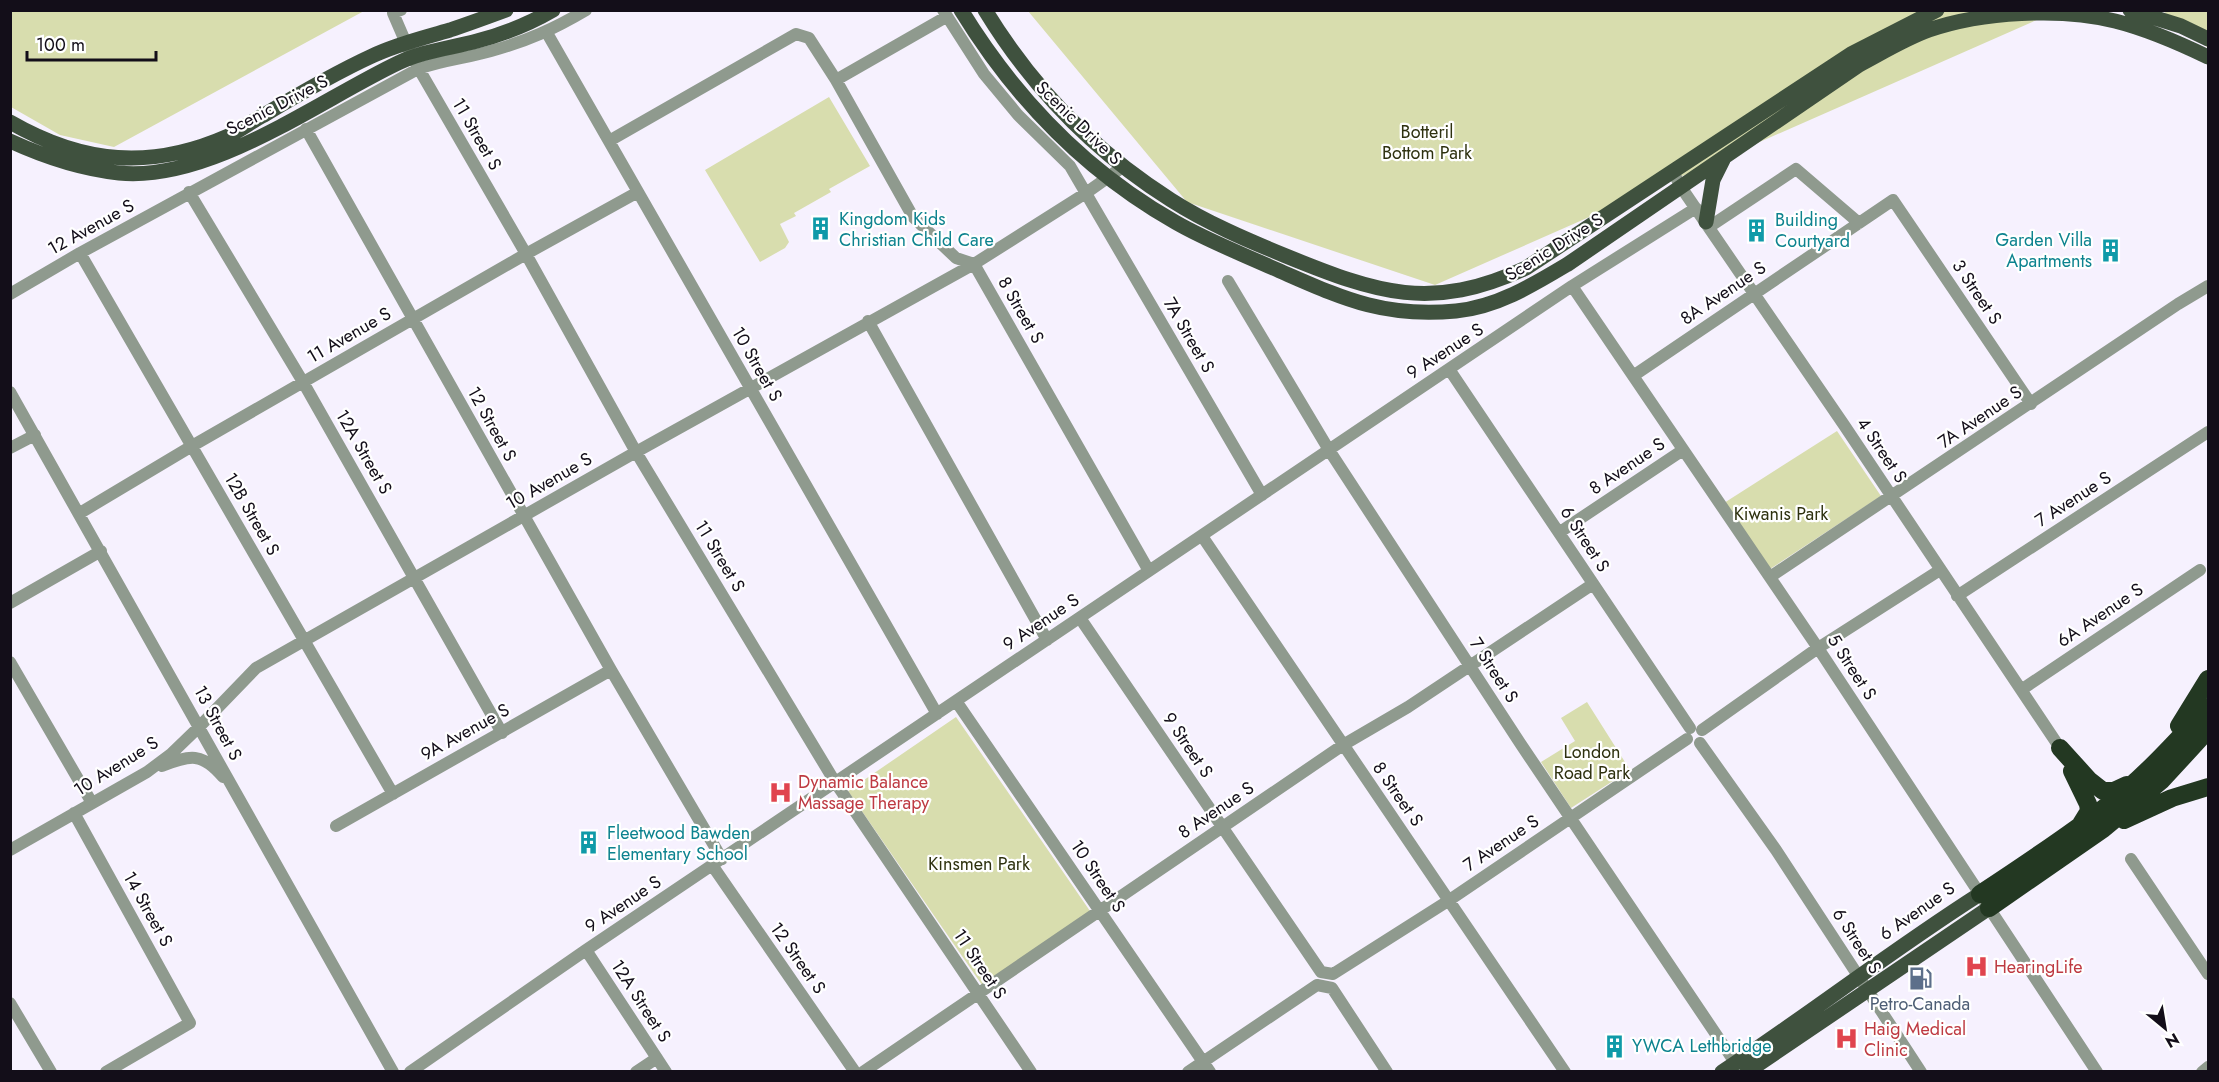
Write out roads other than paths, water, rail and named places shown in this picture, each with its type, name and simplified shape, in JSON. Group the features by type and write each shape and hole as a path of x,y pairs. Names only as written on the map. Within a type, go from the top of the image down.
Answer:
{"highway":[{"path":"2156,762 2208,679"},
{"path":"2156,762 2208,706"},
{"path":"2103,829 2162,780 2208,730"},
{"path":"2060,748 2089,780 2103,791 2114,791 2134,782"},
{"path":"2060,748 2088,804 2089,811 2078,827"},
{"name":"6 Avenue S","path":"1984,901 2156,762"},
{"path":"2103,829 2172,798 2208,787"},
{"name":"6 Avenue S","path":"1984,901 2103,829"}],"main road":[{"name":"Scenic Drive S","path":"10,122 57,145 86,154 110,159 168,155 199,147 230,135 371,56 405,41 448,30 506,10"},
{"name":"Scenic Drive S","path":"10,141 50,158 119,173 141,173 179,168 228,152 415,63 519,27 553,10"},
{"name":"Scenic Drive S","path":"984,10 1040,88 1092,140 1171,201 1245,239 1336,276 1380,289 1418,294 1459,292 1491,284 1526,268 1851,54 1937,10"},
{"path":"2130,10 2181,26 2208,39"},
{"name":"Scenic Drive S","path":"950,13 997,64 1040,116 1107,178 1175,222 1333,294 1376,308 1414,313 1458,311 1509,297 1568,264 1859,65 1928,30 1978,17 2041,13 2082,16 2114,21 2166,38 2208,57"},
{"path":"1708,224 1713,180 1724,157"},
{"name":"6 Avenue S","path":"1737,1069 1863,984 1924,929 1984,901"}],"street":[{"name":"11 Street S","path":"401,10 393,13 415,63 526,254 636,452 836,782 1031,1071"},
{"name":"Scenic Drive S","path":"189,192 306,129 415,63 435,63 490,51 547,33 586,10"},
{"name":"Scenic Drive S","path":"950,13 984,74 1018,115 1070,166 1086,194"},
{"path":"836,80 950,13"},
{"name":"10 Street S","path":"547,33 937,714"},
{"path":"609,141 796,34 806,37 812,42 836,80 913,217 956,258 974,264"},
{"name":"12 Street S","path":"306,129 717,862 855,1071"},
{"name":"10 Avenue S","path":"10,850 147,772 200,726 256,668 868,321 974,264 1086,194 1124,166"},
{"path":"1708,224 1796,168 1859,223"},
{"name":"4 Street S","path":"1673,172 2060,748"},
{"name":"12 Avenue S","path":"10,294 189,192"},
{"name":"12A Street S","path":"189,192 303,382 501,733"},
{"name":"11 Avenue S","path":"80,513 303,382 638,192"},
{"name":"7A Street S","path":"1086,194 1262,495"},
{"name":"8A Avenue S","path":"1633,376 1893,200"},
{"name":"3 Street S","path":"1893,200 2031,404"},
{"name":"9 Avenue S","path":"410,1071 1572,286 1696,208"},
{"name":"12B Street S","path":"80,253 393,794"},
{"name":"8 Street S","path":"974,264 1149,571"},
{"name":"7 Street S","path":"1228,280 1329,450 1737,1069"},
{"name":"5 Street S","path":"1572,286 1818,648 2097,1071"},
{"name":"7A Avenue S","path":"1770,577 2208,286"},
{"path":"868,321 1047,640"},
{"name":"6 Street S","path":"1449,369 1693,732 1694,744 1700,743 1776,850 1921,1071"},
{"name":"13 Street S","path":"10,392 393,1071"},
{"name":"7 Avenue S","path":"1957,597 2208,432"},
{"path":"10,448 35,435"},
{"name":"8 Avenue S","path":"1560,532 1683,450"},
{"name":"8 Street S","path":"1202,536 1565,1071"},
{"path":"10,603 101,550"},
{"name":"7 Avenue S","path":"1333,974 1448,901 1693,732 1940,570"},
{"name":"6A Avenue S","path":"2021,690 2200,570"},
{"name":"8 Avenue S","path":"863,1071 1343,745 1408,706 1593,584"},
{"name":"9 Street S","path":"1080,618 1321,972 1333,974"},
{"path":"10,662 92,802"},
{"name":"9A Avenue S","path":"336,826 611,670"},
{"name":"10 Street S","path":"956,701 1207,1066"},
{"path":"147,772 189,756 200,759 219,772 234,791"},
{"name":"14 Street S","path":"74,813 190,1023 106,1071"},
{"path":"2131,859 2208,974"},
{"name":"12A Street S","path":"586,950 666,1071"},
{"path":"1188,1071 1207,1066 1317,985 1332,988 1387,1071"},
{"path":"10,1003 51,1071"},
{"path":"636,1071 657,1058"},
{"path":"2202,1071 2208,1067"}],"place":[{"name":"Kingdom Kids Christian Child Care","path":"821,229"},
{"name":"Building Courtyard","path":"1757,230"},
{"name":"Garden Villa Apartments","path":"2110,250"},
{"name":"Dynamic Balance Massage Therapy","path":"780,792"},
{"name":"Fleetwood Bawden Elementary School","path":"589,843"},
{"name":"HearingLife","path":"1976,967"},
{"name":"Petro-Canada","path":"1920,978"},
{"name":"Haig Medical Clinic","path":"1846,1039"},
{"name":"YWCA Lethbridge","path":"1614,1046"}],"park label":[{"name":"Botteril Bottom Park","path":"1427,142"},
{"name":"Kiwanis Park","path":"1781,514"},
{"name":"London Road Park","path":"1592,762"},
{"name":"Kinsmen Park","path":"979,864"}]}
